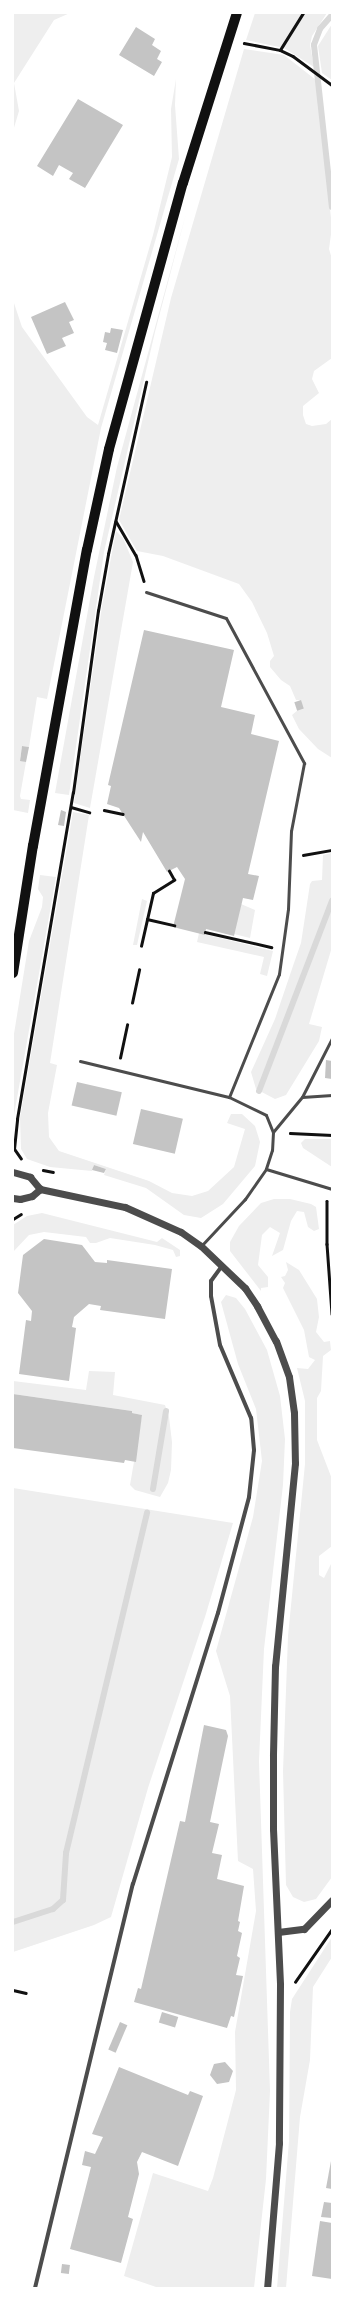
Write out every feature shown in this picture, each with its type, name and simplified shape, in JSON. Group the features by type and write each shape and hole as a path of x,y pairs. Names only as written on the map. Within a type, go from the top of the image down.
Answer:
{"main road":[{"path":"13,973 33,846 87,550 109,449 183,183 237,13"}],"street":[{"path":"13,1172 30,1177 40,1189 125,1207 181,1232 201,1246 245,1288 266,1320 284,1361 294,1413 295,1463 275,1666 273,1829 280,1985 279,2143 267,2288"},
{"path":"13,1198 20,1199 32,1196 40,1189"},
{"path":"35,2288 133,1884 218,1614 249,1497 254,1462 251,1418 220,1345 211,1296 211,1281 222,1266"},
{"path":"278,1932 304,1929 332,1900"}],"lane":[{"path":"146,592 226,618 304,763 291,831 288,909 279,974 229,1097"},
{"path":"273,1132 302,1097 332,1038"},
{"path":"80,1062 229,1097 262,1112 273,1132 272,1150 266,1169 245,1199 201,1246"},
{"path":"302,1097 332,1095"},
{"path":"266,1169 330,1188"}],"path":[{"path":"280,50 303,13"},
{"path":"241,43 280,50 293,56 332,85"},
{"path":"26,1163 14,1149 14,1138 71,807 98,612 147,377"},
{"path":"116,520 136,555 146,592"},
{"path":"71,807 90,812"},
{"path":"104,810 123,814"},
{"path":"290,856 332,850"},
{"path":"141,946 153,893 174,880 169,871"},
{"path":"147,919 174,925"},
{"path":"205,932 282,949"},
{"path":"132,1003 139,970"},
{"path":"117,1070 127,1025"},
{"path":"273,1132 332,1135"},
{"path":"36,1168 53,1172"},
{"path":"330,1188 327,1244 332,1314"},
{"path":"280,1985 294,1984 332,1928"},
{"path":"13,1990 26,1993"}],"shaded area":[{"path":"13,13 70,13 54,20 14,83 19,111 13,131"},
{"path":"255,13 327,13 312,36 310,45 314,67 284,48 246,40"},
{"path":"332,24 332,80 322,73 318,46"},
{"path":"244,49 284,55 316,80 332,227 329,249 332,259 332,358 314,371 312,379 319,393 303,406 303,415 306,424 312,426 326,424 332,419 332,758 318,749 299,729 292,715 298,710 301,700 296,700 290,686 281,680 270,667 270,661 274,656 267,633 252,602 239,584 163,556 137,551 119,520 171,298"},
{"path":"176,79 175,105 179,159 101,428 47,699 37,697 29,747 22,746 20,760 26,762 20,796 21,799 30,800 28,813 13,810 13,300 22,327 87,417 98,425 153,235 172,157 171,109"},
{"path":"187,210 155,332 104,552 69,795 55,793 94,577 117,467"},
{"path":"116,531 123,538 133,562 90,808 74,803 102,606"},
{"path":"73,812 89,815 50,1063 57,1065 48,1113 49,1137 59,1151 149,1181 172,1193 192,1196 208,1191 234,1167 245,1129 227,1123 231,1114 242,1114 255,1126 260,1142 255,1166 223,1204 201,1218 184,1215 146,1188 104,1175 106,1169 94,1165 92,1171 50,1167 27,1159 21,1149 20,1118"},
{"path":"332,853 332,947 309,1024 322,1027 319,1041 286,1095 275,1099 256,1089 251,1072 275,1019 301,943 310,884 312,881 322,880 323,855"},
{"path":"40,875 56,877 13,1121 13,1040 29,941 42,907 43,897 38,889"},
{"path":"142,899 147,901 137,945 133,945"},
{"path":"241,904 255,910 250,938 234,934"},
{"path":"199,933 273,951 267,976 260,974 264,957 197,942"},
{"path":"305,1139 332,1139 332,1167 303,1148 301,1143"},
{"path":"274,1199 290,1199 311,1204 316,1207 319,1229 314,1231 308,1227 304,1212 297,1211 291,1221 283,1250 272,1256 280,1233 270,1227 262,1235 258,1265 268,1277 268,1287 261,1288 261,1291 230,1251 230,1242 239,1226 261,1203"},
{"path":"42,1213 157,1242 162,1238 180,1250 180,1256 176,1257 173,1250 155,1245 110,1238 96,1243 90,1243 86,1237 44,1232 29,1235 13,1252 13,1225 27,1216"},
{"path":"286,1262 299,1270 317,1299 319,1317 316,1332 324,1342 330,1341 331,1350 323,1356 321,1391 317,1398 317,1440 332,1479 332,1546 319,1556 319,1575 324,1578 332,1562 332,1877 316,1899 304,1902 293,1897 286,1885 283,1771 288,1636 305,1464 305,1401 297,1368 308,1369 315,1360 309,1357 304,1330 283,1288 285,1283 281,1277 285,1276 288,1270"},
{"path":"226,1295 236,1298 245,1309 267,1350 280,1396 285,1439 283,1485 264,1649 259,1761 270,2091 266,2179 254,2288 159,2288 124,2276 153,2173 208,2191 213,2178 236,2090 235,2032 256,1911 253,1869 238,1861 230,1696 216,1651 253,1517 262,1461 256,1409 238,1364 221,1302"},
{"path":"89,1371 115,1372 113,1395 165,1405 169,1417 172,1442 171,1470 168,1483 160,1497 135,1490 130,1485 142,1415 132,1413 132,1411 13,1394 13,1381 86,1390"},
{"path":"13,1488 233,1523 205,1617 148,1788 111,1917 94,1925 13,1952"},
{"path":"332,1937 332,1957 313,1987 310,2060 300,2117 286,2288 277,2288 289,2141 290,2012 292,1999"}],"building":[{"path":"136,27 155,39 152,45 161,51 157,59 162,62 154,76 119,55"},
{"path":"78,99 123,125 85,188 69,179 73,173 59,165 53,176 37,166"},
{"path":"65,302 74,320 69,322 74,333 62,338 66,346 47,354 31,317"},
{"path":"111,328 123,330 117,353 105,350 107,343 103,342 105,332 110,333"},
{"path":"144,630 234,650 221,707 255,715 251,734 279,741 248,874 259,876 253,900 243,898 234,936 206,929 205,935 173,927 185,879 177,867 167,872 143,832 141,842 119,808 107,804 111,786 108,785"},
{"path":"301,700 304,709 297,711 294,702"},
{"path":"22,746 29,747 26,762 20,761"},
{"path":"61,810 66,812 64,826 58,825"},
{"path":"326,1060 332,1061 332,1079 325,1078"},
{"path":"77,1082 122,1092 116,1116 72,1105"},
{"path":"141,1109 183,1119 175,1154 133,1144"},
{"path":"94,1165 106,1169 104,1173 92,1170"},
{"path":"44,1239 82,1245 95,1262 107,1263 107,1260 172,1269 165,1319 100,1310 101,1306 89,1304 74,1317 72,1327 76,1328 69,1381 19,1374 26,1320 31,1321 32,1311 18,1293 23,1255"},
{"path":"13,1394 132,1411 132,1413 142,1415 136,1462 125,1460 124,1463 13,1448"},
{"path":"204,1725 226,1730 228,1736 210,1822 219,1824 212,1853 222,1855 217,1879 244,1886 238,1921 240,1922 238,1931 242,1933 237,1956 240,1958 236,1975 243,1976 234,2017 231,2016 227,2028 134,2002 138,1988 141,1989 180,1821 185,1822"},
{"path":"162,2012 178,2017 175,2027 159,2023"},
{"path":"120,2022 127,2025 116,2053 108,2050"},
{"path":"225,2062 233,2071 229,2082 217,2084 210,2075 214,2064"},
{"path":"119,2067 188,2095 190,2091 203,2096 178,2166 142,2152 137,2162 139,2174 128,2217 133,2219 121,2263 70,2249 91,2167 82,2165 85,2151 95,2154 103,2137 92,2134"},
{"path":"332,2161 332,2189 326,2188"},
{"path":"324,2202 332,2203 332,2218 321,2217"},
{"path":"320,2221 332,2223 332,2279 312,2276"},
{"path":"62,2264 70,2265 69,2274 61,2273"}],"waterway":[{"path":"332,15 320,29 314,45 332,207"},
{"path":"259,1091 332,901"},
{"path":"153,1489 166,1411"},
{"path":"13,1922 53,1909 63,1900 66,1853 147,1513"}]}
